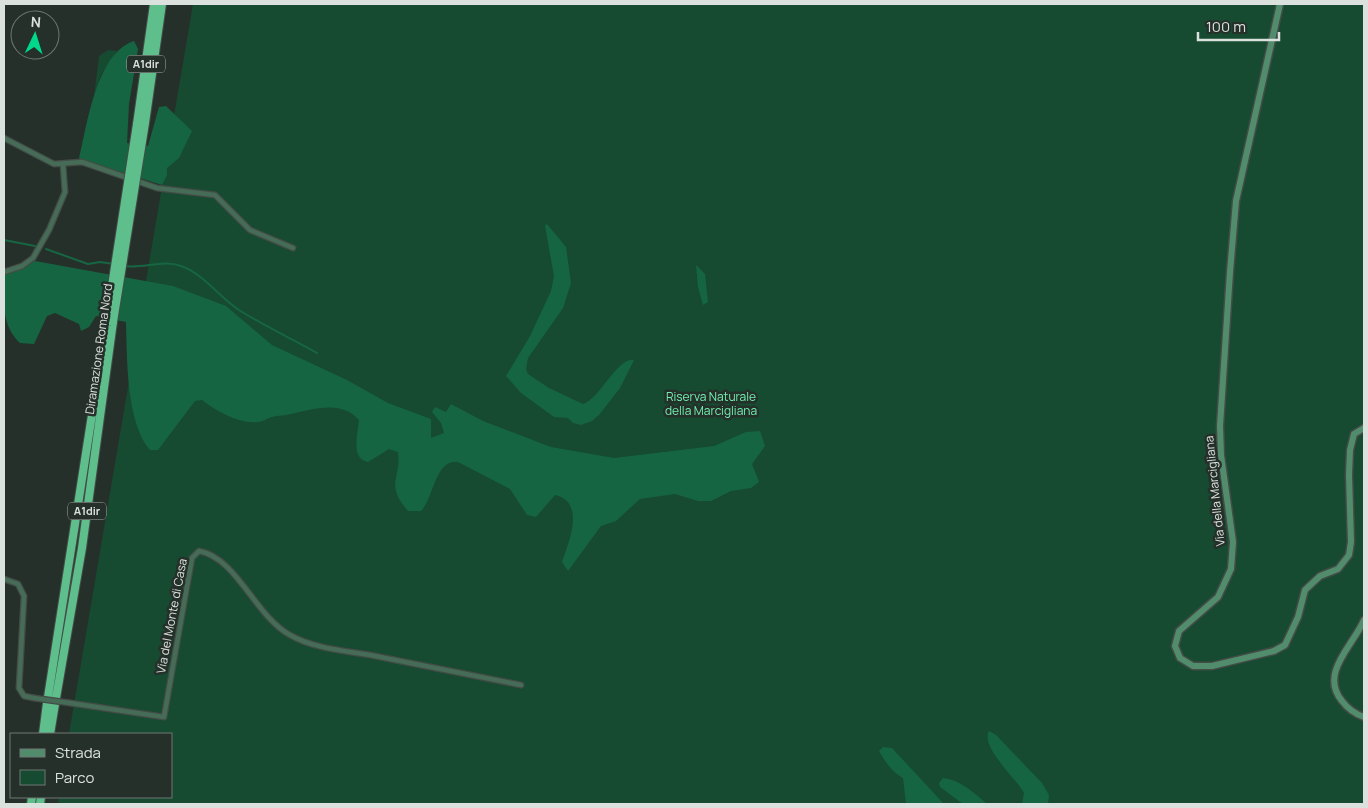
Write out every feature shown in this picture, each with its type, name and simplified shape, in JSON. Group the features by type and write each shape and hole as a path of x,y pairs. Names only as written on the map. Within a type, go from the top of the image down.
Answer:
{"highway":[{"name":"Diramazione Roma Nord","path":"141,123 154,4"},
{"name":"Diramazione Roma Nord","path":"43,733 52,701 82,548 109,324 162,4"},
{"name":"Diramazione Roma Nord","path":"50,733 52,701"}],"street":[{"name":"Via della Marcigliana","path":"1280,4 1238,194 1230,272 1220,426 1221,455 1233,542 1232,569 1218,597 1179,631 1176,646 1180,658 1185,662 1193,666 1212,666 1274,651 1285,645 1298,617 1305,590 1320,576 1338,569 1349,555 1351,542 1350,450 1354,434 1364,428"},
{"path":"4,138 40,158 63,165 82,162 157,188 215,195 250,230 292,248"},
{"path":"4,272 22,266 33,258 49,230 65,192 63,165"},
{"name":"Via del Monte di Casa","path":"4,579 18,584 24,596 19,688 22,695 34,698 164,717 192,558 199,551 213,558 236,575 268,618 283,631 300,640 521,685"},
{"path":"1364,620 1336,668 1333,678 1337,696 1350,711 1364,717"}],"green space":[{"name":"Riserva Naturale della Marcigliana","path":"193,4 1364,4 1364,804 58,804 59,798 172,798 172,733 69,733"},
{"path":"134,41 138,49 129,104 127,143 148,146 159,107 166,106 192,131 179,158 167,168 167,175 162,185 79,159 90,110 102,75 110,60 121,48"},
{"path":"108,50 117,51 101,75 94,97 99,56"},
{"path":"547,224 566,247 571,283 563,308 528,358 526,369 528,374 549,388 583,404 596,395 621,365 634,360 620,388 599,415 592,421 581,425 573,423 568,418 554,417 521,393 506,376 530,336 551,291 554,276 545,226"},
{"path":"35,261 173,286 226,306 272,345 347,380 388,403 431,419 431,438 444,433 441,423 432,412 435,407 446,412 451,404 483,421 551,447 614,458 714,446 746,432 760,431 765,446 752,464 759,482 751,488 731,491 711,501 698,501 675,494 640,499 616,521 601,526 568,571 562,562 571,533 573,514 570,505 564,499 555,495 536,517 527,515 510,489 458,462 450,463 444,467 421,511 408,511 401,502 395,487 399,461 398,452 389,449 368,462 362,460 356,445 359,420 344,410 318,408 289,415 274,416 260,422 251,422 228,416 202,400 195,401 158,450 150,450 136,424 132,407 129,389 126,322 96,316 89,327 81,331 79,324 55,313 47,316 34,344 20,343 9,328 4,310 4,273 14,272"},
{"path":"696,265 705,274 708,302 703,305 698,287"},
{"path":"989,731 996,735 1042,783 1049,795 1048,804 1022,804 1024,793 994,754 988,738"},
{"path":"883,747 892,748 944,804 906,804 903,778 892,770 884,759 879,751"},
{"path":"943,778 956,781 972,791 987,804 963,804 940,787 939,783"}],"waterway":[{"path":"4,240 35,246"},
{"path":"46,249 88,264 100,262 114,264"},
{"path":"124,266 167,263 181,266 197,274 239,310 317,353"}]}
